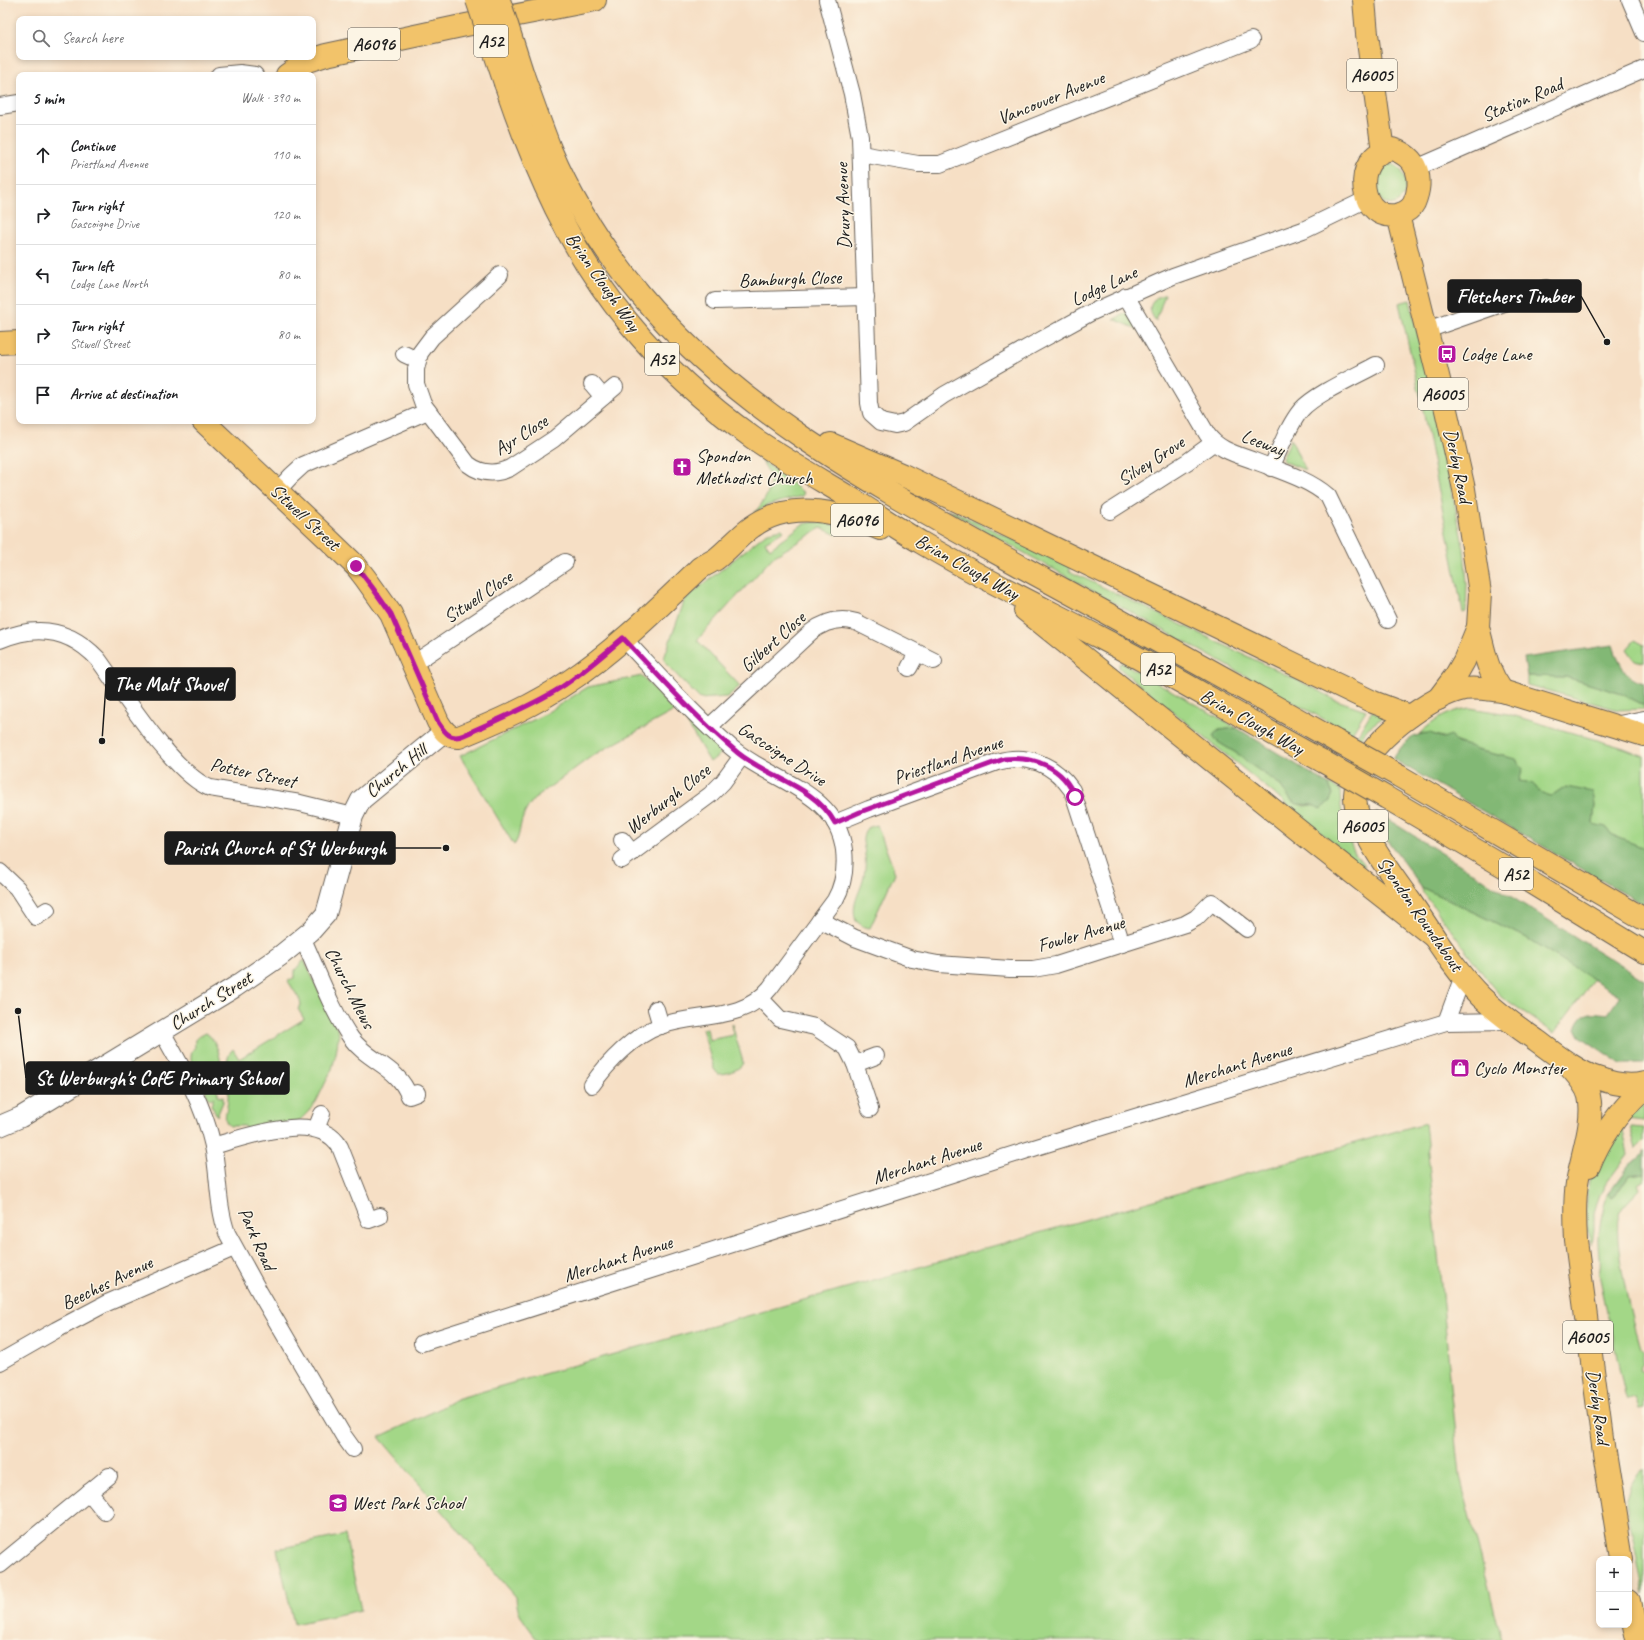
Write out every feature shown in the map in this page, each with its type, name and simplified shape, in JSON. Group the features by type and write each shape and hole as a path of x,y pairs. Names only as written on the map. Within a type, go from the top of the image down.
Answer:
{"main road":[{"name":"Brian Clough Way","path":"477,0 514,79 540,121 566,182 594,231 621,271 653,310 695,353 751,400 862,477 918,510 1222,676 1399,776 1644,919"},
{"name":"Brian Clough Way","path":"499,0 514,79 521,130 551,201 587,265 628,322 649,345 704,399 756,440 923,544 1098,636 1324,762 1522,877 1644,952"},
{"name":"A6096","path":"316,58 466,25 595,0"},
{"name":"A6005","path":"1364,0 1367,34 1383,151"},
{"name":"A6096","path":"291,72 310,60"},
{"path":"1392,149 1400,151 1407,156 1416,168 1419,183 1417,194 1412,206 1407,211 1392,216 1380,212 1367,199 1365,192 1364,175 1369,163 1377,154 1383,151 1392,149"},
{"name":"Derby Road","path":"1398,214 1464,489 1478,576 1480,608 1478,627 1464,661 1456,675 1437,700"},
{"path":"0,343 16,342"},
{"name":"Sitwell Street","path":"206,424 349,559 366,579 391,614 438,722 445,731"},
{"path":"800,434 826,442 903,475 1360,696 1410,716"},
{"name":"A6096","path":"445,731 453,737 459,737 530,705 560,688 580,674 623,638 700,568 716,559 757,523 769,517 788,512 835,513 923,544"},
{"path":"989,580 1308,838 1433,936"},
{"name":"Derby Road","path":"1478,627 1485,658 1494,679 1502,691"},
{"name":"Spondon Roundabout","path":"1644,735 1502,691 1464,689 1437,700 1410,716 1387,734 1373,749 1360,769 1355,796 1360,819 1370,840 1433,936 1481,997 1509,1020 1565,1061 1597,1078 1628,1085 1644,1083"},
{"name":"Derby Road","path":"1565,1061 1586,1088 1590,1101 1590,1118 1577,1184 1574,1221 1579,1274 1604,1453 1621,1556"},
{"name":"Derby Road","path":"1575,1206 1586,1173 1596,1149 1605,1133 1621,1111 1644,1088"},
{"path":"1632,1616 1637,1640"}],"street":[{"name":"Drury Avenue","path":"827,0 852,94 860,137 869,403 872,415"},
{"path":"1630,0 1644,33"},
{"name":"Vancouver Avenue","path":"861,154 918,164 940,164 1251,40"},
{"name":"Station Road","path":"1416,168 1644,69"},
{"path":"0,106 16,103"},
{"name":"Lodge Lane","path":"872,415 888,425 904,423 944,395 1032,344 1126,296 1173,276 1303,230 1367,199"},
{"name":"Ayr Close","path":"496,285 432,337 420,353 411,357 416,369 416,384 420,399 468,464 485,472 497,473 510,468 540,449 554,439 609,392 592,384"},
{"path":"1427,330 1547,288"},
{"name":"Leeway","path":"1126,296 1213,443 1230,452 1314,486 1328,496 1388,620"},
{"name":"Bamburgh Close","path":"715,301 866,297"},
{"path":"1270,468 1294,420 1303,409 1325,393 1376,365"},
{"path":"277,491 303,465 428,411"},
{"name":"Silvey Grove","path":"1110,511 1187,462 1213,443"},
{"name":"Sitwell Close","path":"413,664 565,562"},
{"name":"Gilbert Close","path":"709,727 811,632 828,622 844,620 856,622 934,661"},
{"name":"Potter Street","path":"0,640 17,634 36,630 67,636 89,650 98,659 157,740 198,783 210,788 300,803 353,816"},
{"name":"Gascoigne Drive","path":"592,1085 619,1054 647,1033 661,1026 735,1011 746,1007 760,998 770,988 837,896 844,873 844,848 835,823 822,805 810,794 763,770 742,756 692,711 623,638"},
{"path":"909,668 917,653"},
{"path":"1614,725 1644,719"},
{"name":"Church Hill","path":"353,816 360,800 366,794 445,731"},
{"name":"Werburgh Close","path":"622,840 627,857 720,786 742,756"},
{"name":"Priestland Avenue","path":"835,823 860,812 996,762 1019,758 1037,761 1054,770 1072,790 1122,944"},
{"name":"Church Street","path":"0,1126 21,1117 77,1081 162,1032 259,971 303,939 320,923 326,914 353,816"},
{"path":"0,872 16,888 36,917 47,910"},
{"name":"Fowler Avenue","path":"820,920 856,938 912,959 949,965 1010,969 1045,967 1072,961 1191,921 1203,912 1212,902 1247,929"},
{"name":"Church Mews","path":"303,939 339,1018 352,1040 364,1052 394,1073 404,1085 408,1096 417,1093"},
{"path":"1446,1022 1463,976"},
{"path":"760,998 780,1019 811,1025 820,1029 847,1048 855,1064 870,1110"},
{"path":"656,1009 661,1026"},
{"name":"Merchant Avenue","path":"422,1342 1048,1143 1446,1022 1509,1020"},
{"name":"Park Road","path":"162,1032 187,1077 203,1115 213,1146 222,1216 227,1233 286,1339 353,1449"},
{"path":"855,1064 876,1056"},
{"path":"316,1129 322,1114"},
{"path":"213,1146 282,1129 316,1129 330,1134 337,1141 340,1147 369,1220 380,1216"},
{"name":"Beeches Avenue","path":"0,1362 107,1303 234,1248"},
{"path":"0,1565 109,1476"},
{"path":"89,1492 106,1512"}],"green space":[{"path":"1388,164 1395,165 1400,169 1405,182 1403,196 1393,204 1386,204 1381,199 1376,192 1375,184 1376,175 1380,168"},
{"path":"1165,294 1156,321 1151,312 1151,304 1153,301"},
{"path":"1410,300 1464,549 1467,583 1466,612 1463,613 1421,400 1399,303"},
{"path":"1129,313 1146,333 1114,319"},
{"path":"1291,439 1305,470 1283,461 1282,459"},
{"path":"758,457 804,493 802,496 768,505 754,513 765,499 770,485 768,472"},
{"path":"947,510 955,512 1071,567 1069,571 1320,691 1333,699 1366,710 1352,733 1347,732"},
{"path":"814,522 827,523 842,528 837,535 821,528 773,557 697,640 740,686 727,697 700,699 667,665 664,658 685,599 768,532 782,529 784,531 765,542 770,549 803,524"},
{"path":"1635,640 1644,645 1644,663 1635,660 1627,649"},
{"path":"1613,645 1620,663 1627,673 1637,681 1644,683 1644,705 1622,694 1566,677 1527,676 1524,658"},
{"path":"1123,663 1237,728 1219,730 1218,742 1241,756 1247,762 1279,784 1292,801 1304,806 1313,805 1333,794 1328,784 1340,790 1342,814 1348,839 1355,854 1365,866 1361,866 1119,668 1119,664"},
{"path":"642,676 674,711 592,756 536,797 525,813 514,845 460,756 543,715 588,687"},
{"path":"1527,676 1566,677 1622,694 1644,705 1644,709 1619,710 1527,685"},
{"path":"1470,708 1508,714 1624,748 1644,756 1644,848 1612,835 1606,827 1593,825 1595,805 1566,787 1551,797 1542,794 1532,783 1519,781 1516,759 1476,750 1435,735 1427,733 1419,734 1430,724 1443,716"},
{"path":"684,711 724,751 710,762 681,713"},
{"path":"1372,711 1383,716 1382,718 1368,728 1361,738 1357,736"},
{"path":"1237,728 1328,784 1333,794 1330,801 1321,809 1313,805 1297,804 1292,801 1279,784 1247,762 1241,756 1218,742 1214,737 1214,734 1219,730"},
{"path":"1430,733 1443,738 1451,735 1457,743 1473,747 1476,750 1516,759 1523,769 1519,781 1532,783 1542,794 1551,797 1566,787 1593,792 1595,805 1593,824 1606,827 1612,835 1644,848 1644,905 1393,759 1400,748 1408,740 1418,735"},
{"path":"1376,812 1644,980 1644,1064 1621,1064 1580,1036 1576,1028 1585,1015 1593,1013 1608,1014 1620,996 1525,937 1421,887 1380,830"},
{"path":"877,825 895,873 870,928 864,927 856,921 854,909 865,871 864,835 867,828"},
{"path":"1421,887 1525,937 1594,979 1554,1033 1501,996 1492,986 1423,892"},
{"path":"304,960 339,1033 332,1069 316,1102 298,1121 246,1129 245,1126 230,1126 226,1122 225,1116 228,1099 227,1066 230,1053 233,1049 239,1059 304,1019 298,1009 301,1005 300,1000 288,981 295,977 295,970"},
{"path":"731,1024 743,1062 740,1067 734,1070 727,1073 718,1074 714,1069 702,1029 707,1028 709,1040 733,1035"},
{"path":"206,1033 216,1045 222,1070 214,1080 219,1097 223,1096 223,1102 217,1116 211,1105 214,1097 210,1100 205,1093 207,1090 204,1088 191,1060 196,1040"},
{"path":"1644,1105 1644,1121 1627,1119"},
{"path":"1425,1123 1460,1476 1502,1640 538,1640 520,1614 516,1597 379,1437 437,1410 456,1399"},
{"path":"1622,1127 1628,1154 1605,1185 1599,1197 1594,1214 1592,1245 1589,1237 1586,1216 1589,1184 1592,1174 1599,1161"},
{"path":"1630,1127 1644,1128 1644,1141 1636,1149"},
{"path":"1644,1151 1644,1173 1629,1175 1615,1196 1612,1198 1608,1193 1630,1165 1640,1157"},
{"path":"1644,1173 1644,1180 1638,1184 1640,1189 1620,1212 1618,1223 1620,1258 1624,1279 1640,1349 1644,1353 1644,1363 1640,1370 1644,1372 1644,1408 1639,1409 1635,1398 1627,1400 1625,1395 1599,1274 1599,1240 1602,1216 1608,1193 1612,1198 1615,1196 1629,1175"},
{"path":"1644,1468 1644,1595 1626,1502 1632,1483 1639,1472"},
{"path":"345,1535 361,1610 294,1624 277,1549"}],"place":[{"name":"Fletchers Timber","path":"1607,342"},
{"name":"Lodge Lane","path":"1447,354"},
{"name":"Spondon Methodist Church","path":"682,467"},
{"name":"The Malt Shovel","path":"102,741"},
{"name":"Parish Church of St Werburgh","path":"446,848"},
{"name":"St Werburgh's CofE Primary School","path":"18,1011"},
{"name":"Cyclo Monster","path":"1460,1068"},
{"name":"West Park School","path":"338,1503"}],"route":[{"path":"356,566 388,608 438,722 448,735 456,738 516,712 552,693 580,674 623,638 692,711 742,756 755,765 810,794 827,810 835,823 860,812 1004,759 1019,758 1037,761 1049,767 1065,780 1075,797"}]}
